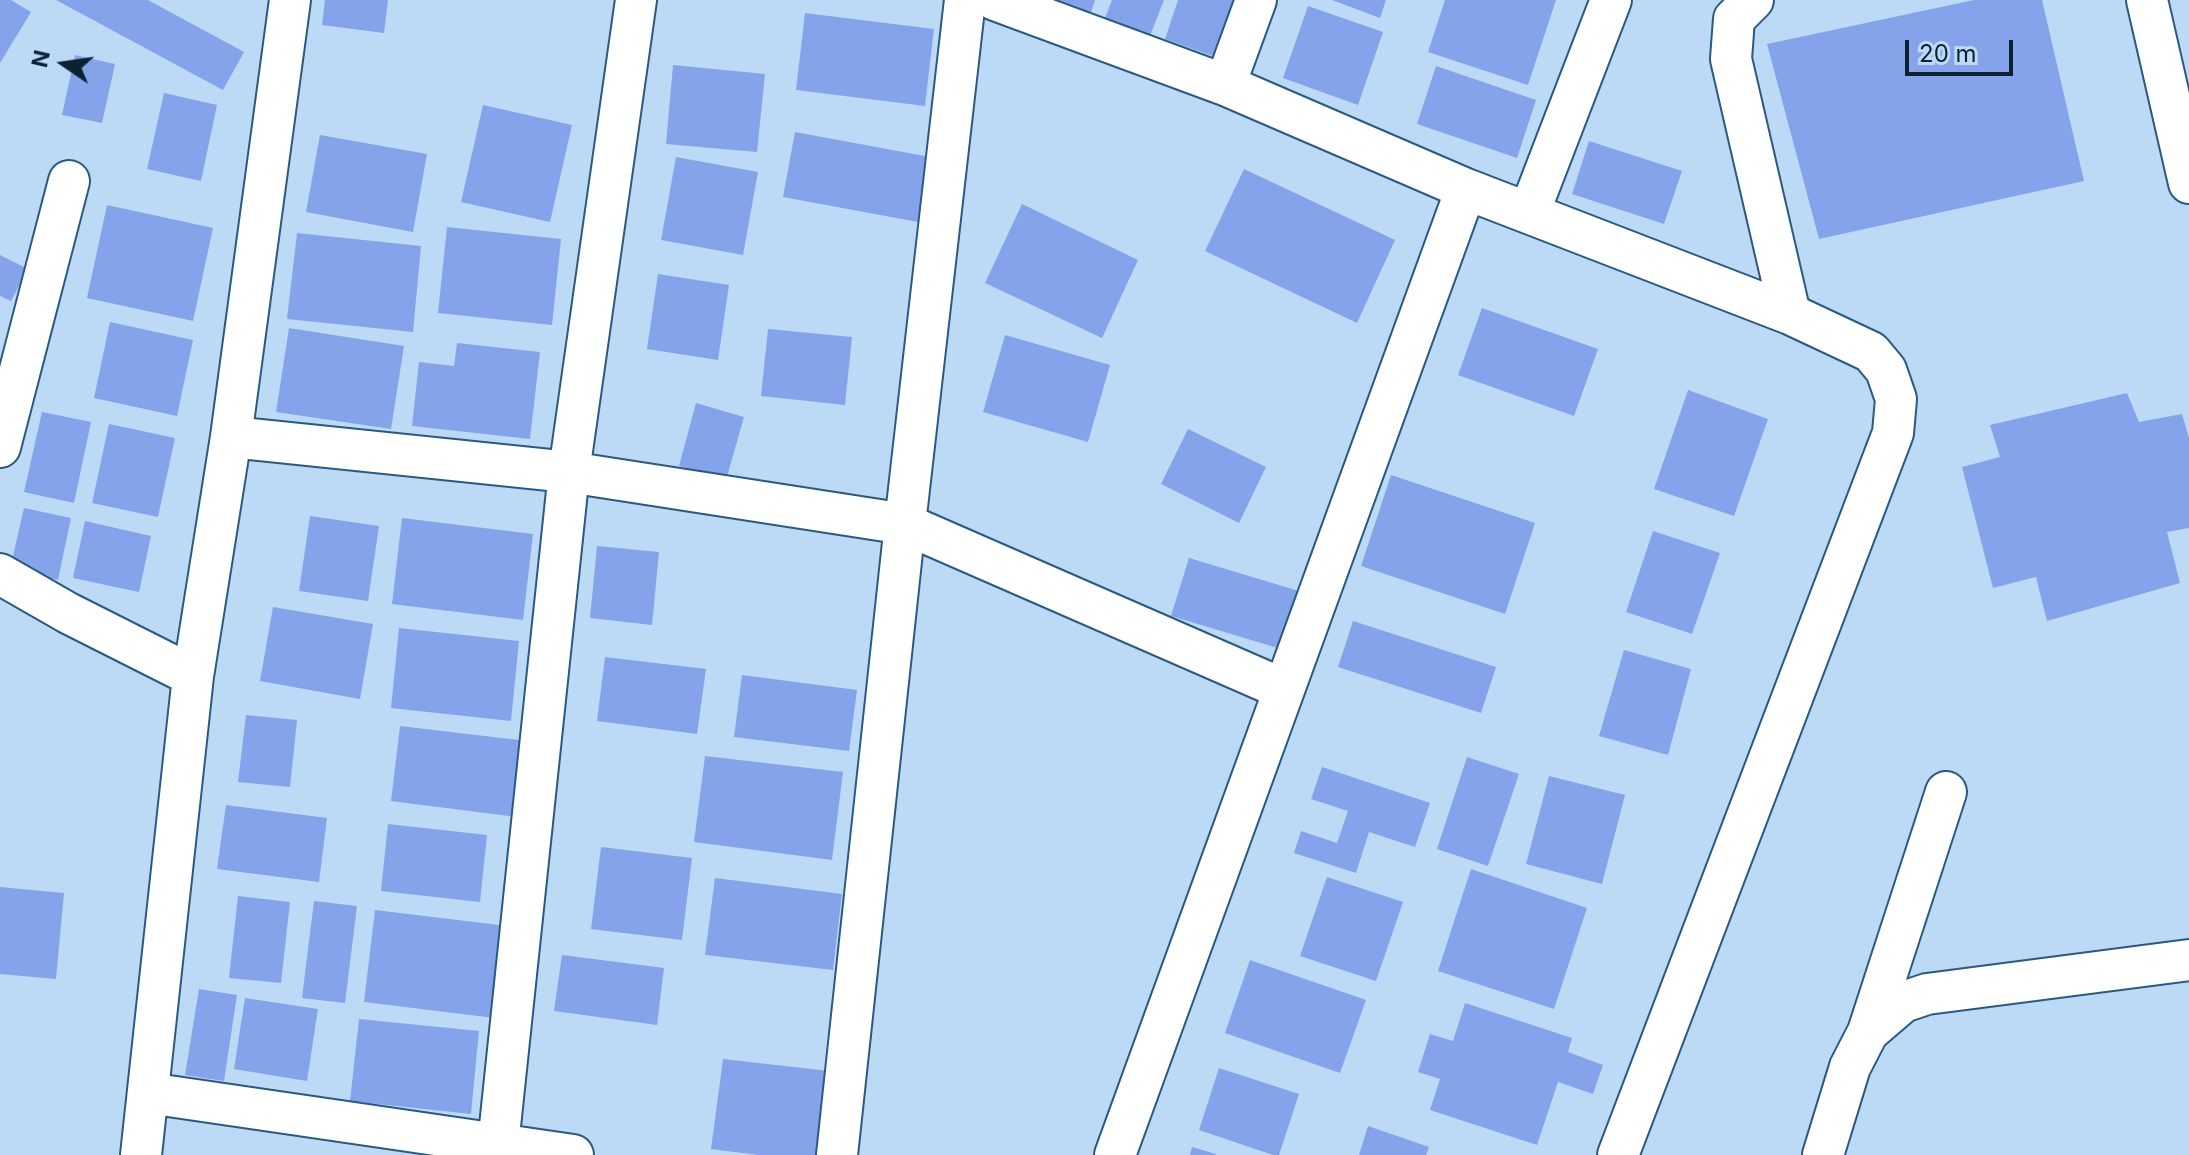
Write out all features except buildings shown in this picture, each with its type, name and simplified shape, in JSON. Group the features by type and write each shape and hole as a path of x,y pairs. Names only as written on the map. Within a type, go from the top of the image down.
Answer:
{"street":[{"path":"141,1155 193,676 231,437 290,0"},
{"path":"498,1145 569,472 636,0"},
{"path":"837,1155 965,0"},
{"path":"995,0 1225,85 1466,189 1790,314 1871,352 1886,370 1896,399 1893,433 1618,1155"},
{"path":"1225,85 1256,0"},
{"path":"1529,213 1611,0"},
{"path":"1753,0 1734,19 1731,59 1790,314"},
{"path":"2147,0 2189,183"},
{"path":"0,447 69,181"},
{"path":"1115,1155 1466,189"},
{"path":"231,437 569,472 905,524 1283,689"},
{"path":"0,574 68,613 193,676"},
{"path":"1823,1155 1850,1067 1868,1032 1946,792"},
{"path":"1868,1032 1903,1002 1927,994 2189,960"},
{"path":"148,1093 573,1155"}]}
